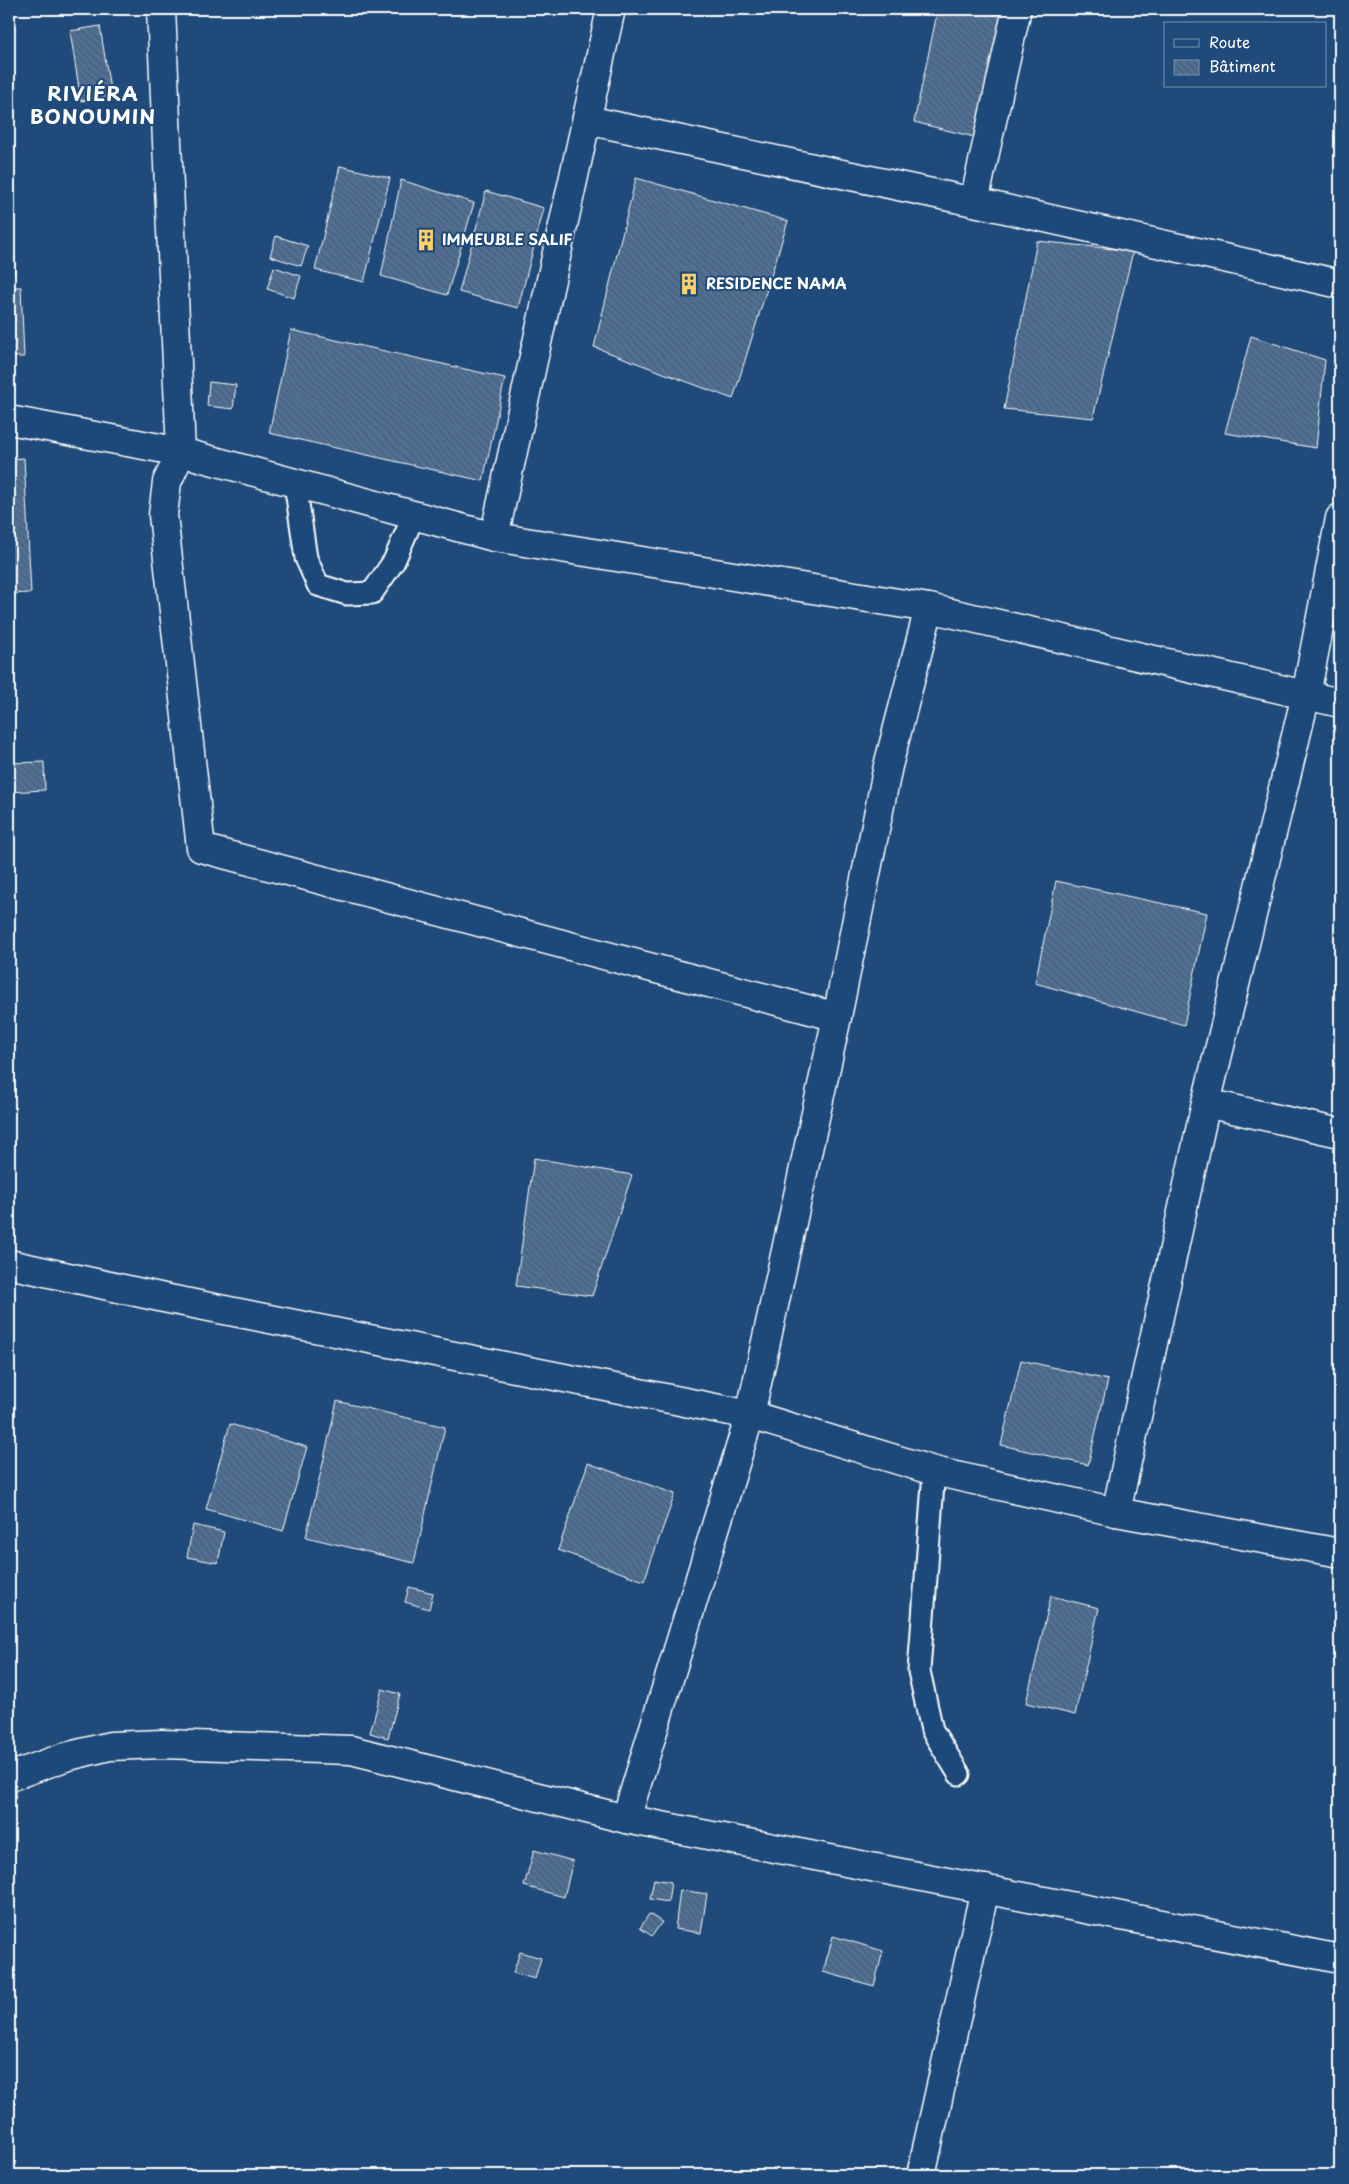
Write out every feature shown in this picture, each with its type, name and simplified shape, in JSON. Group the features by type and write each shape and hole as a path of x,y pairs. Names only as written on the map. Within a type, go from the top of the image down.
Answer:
{"street":[{"path":"160,9 181,452 167,482 163,515 201,848 838,1017"},
{"path":"494,537 611,9"},
{"path":"974,202 1017,9"},
{"path":"587,120 974,202 1340,284"},
{"path":"9,420 181,452 494,537 929,608 1340,703"},
{"path":"1116,1512 1206,1103 1306,695 1340,518"},
{"path":"626,1819 750,1415 838,1017 888,766 929,608"},
{"path":"1206,1103 1340,1133"},
{"path":"9,1264 174,1300 750,1415 934,1471 1116,1512 1340,1554"},
{"path":"9,1777 65,1757 110,1746 162,1744 351,1750 626,1819 1340,1959"},
{"path":"921,2175 985,1889"}],"lane":[{"path":"295,483 306,558 318,585 347,594 372,593 394,560 414,515"},
{"path":"934,1471 920,1671 932,1730 959,1774"}],"building":[{"path":"938,9 1004,9 974,137 914,122"},
{"path":"100,26 111,96 81,101 70,31"},
{"path":"340,166 390,178 364,282 315,270"},
{"name":"RESIDENCE NAMA","path":"636,178 788,221 733,399 594,347"},
{"name":"IMMEUBLE SALIF","path":"401,180 474,203 447,295 381,276"},
{"path":"486,191 544,208 518,308 459,292"},
{"path":"276,236 308,246 301,266 270,256"},
{"path":"1037,241 1133,251 1093,418 1004,409"},
{"path":"9,256 13,256 15,274 9,274"},
{"path":"274,267 301,276 294,298 267,289"},
{"path":"9,287 21,287 24,357 9,357"},
{"path":"291,330 505,378 483,481 269,433"},
{"path":"1251,336 1325,360 1316,448 1225,433"},
{"path":"209,382 236,385 233,409 207,406"},
{"path":"24,458 31,593 9,594 9,459"},
{"path":"44,762 45,790 9,792 9,763"},
{"path":"1056,881 1207,913 1184,1025 1035,983"},
{"path":"534,1158 632,1175 592,1296 516,1286"},
{"path":"1021,1360 1108,1380 1088,1465 1001,1445"},
{"path":"337,1401 445,1427 414,1563 306,1537"},
{"path":"230,1424 307,1447 283,1531 206,1509"},
{"path":"588,1463 675,1494 644,1581 558,1550"},
{"path":"193,1525 224,1532 218,1563 187,1557"},
{"path":"409,1587 433,1593 429,1609 405,1602"},
{"path":"1051,1596 1099,1608 1075,1715 1026,1703"},
{"path":"382,1689 400,1694 388,1738 370,1733"},
{"path":"534,1850 573,1861 564,1897 524,1886"},
{"path":"654,1879 671,1882 668,1902 650,1899"},
{"path":"680,1890 707,1894 701,1933 675,1929"},
{"path":"649,1914 662,1922 652,1936 640,1928"},
{"path":"833,1936 883,1951 874,1986 823,1972"},
{"path":"520,1952 541,1958 535,1979 513,1973"}],"place":[{"name":"IMMEUBLE SALIF","path":"426,240"},
{"name":"RESIDENCE NAMA","path":"689,284"}],"district":[{"name":"RIVIÉRA BONOUMIN","path":"93,106"}]}
